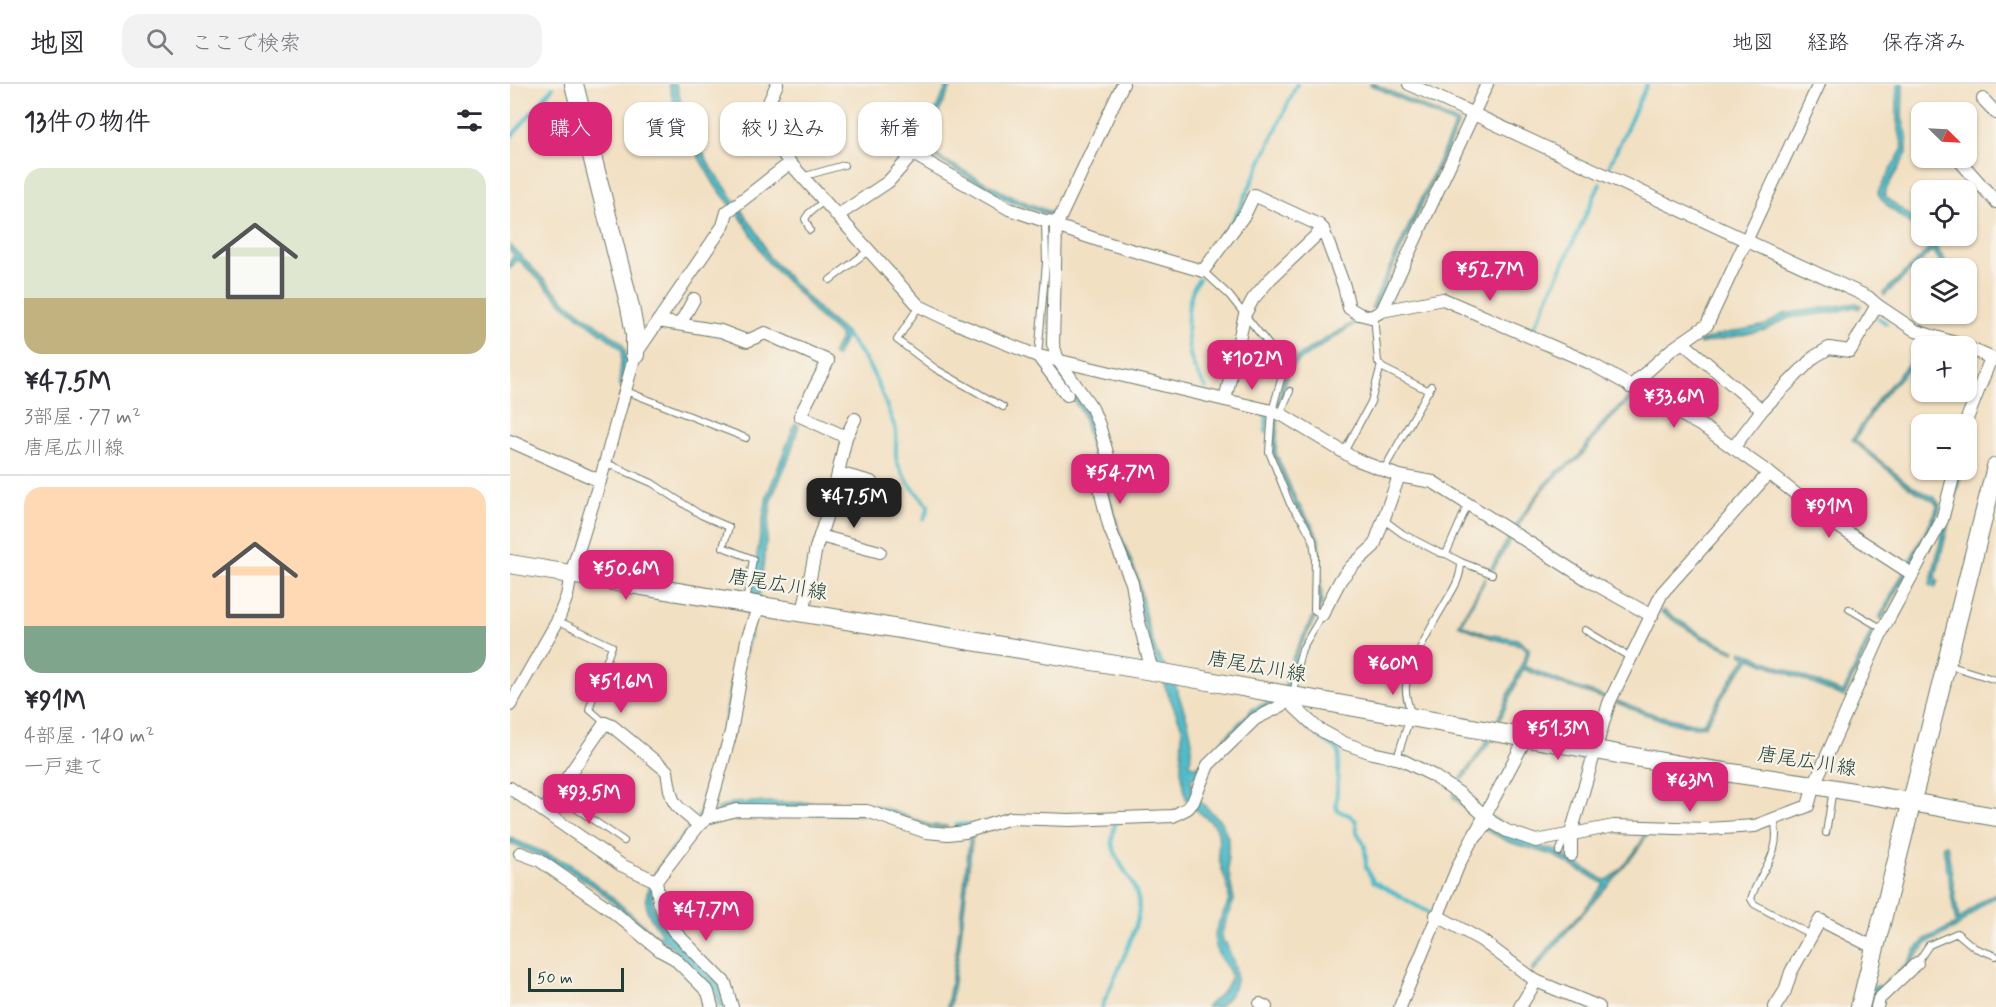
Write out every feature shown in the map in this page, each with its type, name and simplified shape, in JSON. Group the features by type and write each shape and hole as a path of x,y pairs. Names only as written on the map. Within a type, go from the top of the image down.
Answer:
{"main road":[{"path":"574,84 630,307 635,334 635,355"},
{"path":"1873,1007 1875,948 1996,467"},
{"name":"唐尾広川線","path":"510,564 1160,673 1697,768 1814,785 1996,817"}],"street":[{"path":"777,84 765,110 763,120 766,132 790,164 919,306 1038,356 1276,413 1355,459 1399,476 1433,482 1588,580 1652,616"},
{"path":"1123,84 1053,223 1053,344 1058,360 1092,408 1099,425 1111,467 1107,477 1098,482 1110,529 1132,583 1160,673"},
{"path":"1409,84 1868,297 1916,331 1932,336"},
{"path":"1378,313 1487,84"},
{"path":"1630,387 1671,350 1707,326 1819,84"},
{"path":"1983,99 1996,113"},
{"path":"837,216 888,182 913,154 1009,209 1110,244 1203,271 1245,214 1254,195 1319,225 1323,229 1344,286 1349,308 1359,314 1371,317 1378,313 1443,299 1588,362 1705,428 1769,473 1833,523 1912,574"},
{"path":"510,705 557,622 567,596 571,574 600,482 635,355 723,226 727,212 790,164"},
{"path":"1966,168 1996,202"},
{"path":"1225,400 1245,314 1253,299 1270,279 1323,229"},
{"path":"680,324 694,299"},
{"path":"1733,448 1762,410 1814,357 1829,348 1850,351 1877,305"},
{"path":"658,321 721,331 747,341 765,333 828,361 801,416 846,437"},
{"path":"1682,342 1762,410"},
{"path":"1970,414 1995,359 1977,352"},
{"path":"1038,356 1067,395"},
{"path":"803,613 846,437 855,419"},
{"path":"510,441 600,482"},
{"path":"838,473 871,482"},
{"path":"1565,854 1609,703 1662,593 1769,473"},
{"path":"1322,615 1341,579 1374,546 1399,476"},
{"path":"703,822 736,810 867,810 926,832 948,834 965,832 1011,819 1070,820 1173,816 1190,806 1208,765 1255,719 1281,706 1287,696 1317,728 1344,743 1372,753 1397,758 1432,775 1459,793 1486,823 1536,841 1614,826 1707,828 1755,826 1808,806 1814,785 1883,628 1942,520 1952,480"},
{"path":"820,536 880,552"},
{"path":"732,1007 725,983 673,930 665,918 659,901 657,881 703,822 731,732 753,604"},
{"path":"544,811 604,723 612,726 667,771 670,796 674,805 703,822"},
{"path":"1400,1007 1436,915 1464,854 1486,823 1526,738"},
{"path":"510,788 621,865 657,881"},
{"path":"520,853 538,860 611,910 661,951 674,958 706,989 712,1007"},
{"path":"1436,915 1481,940 1536,981 1599,1007"},
{"path":"1775,1007 1785,991 1791,972 1820,920 1875,948"},
{"path":"1873,1007 1917,963"},
{"path":"1520,1007 1536,981"}],"lane":[{"path":"802,177 844,165"},
{"path":"810,230 805,219 824,201"},
{"path":"1038,356 1046,263 1053,223"},
{"path":"830,280 868,251"},
{"path":"1203,271 1229,295 1286,364 1269,452 1290,504 1313,540 1314,610 1322,615 1302,649 1287,696"},
{"path":"919,306 897,340 936,369 1003,407"},
{"path":"1343,453 1371,402 1381,365 1376,354 1378,313"},
{"path":"1381,365 1430,388 1383,471"},
{"path":"626,391 746,438"},
{"path":"1276,413 1290,391"},
{"path":"611,465 652,483 701,515 729,527 723,547 753,559 753,604"},
{"path":"1446,554 1468,504"},
{"path":"1384,520 1403,534 1440,553 1492,574"},
{"path":"1397,758 1411,717 1406,697 1406,685 1423,644 1457,585 1461,562"},
{"path":"1850,609 1883,628"},
{"path":"563,623 612,646 589,709 604,723"},
{"path":"1586,630 1631,658"},
{"path":"1946,665 1996,680"},
{"path":"1826,833 1833,789"},
{"path":"555,794 624,841"},
{"path":"1774,819 1778,833 1776,845 1752,899 1754,904 1811,935"},
{"path":"1917,963 1929,945 1957,933 1975,948 1996,956"},
{"path":"706,989 718,976"}],"water":[{"path":"669,84 676,84 681,102 674,102"},
{"path":"948,84 952,84 942,106 942,102 940,102"},
{"path":"1369,84 1375,84 1459,123 1374,309 1371,308 1455,125"},
{"path":"1897,84 1903,84 1902,118 1907,135 1907,153 1884,193 1911,217 1911,225 1891,209 1878,192 1903,148 1897,121"},
{"path":"698,156 705,156 757,232 769,257 823,314 847,334 836,357 832,355 841,336 818,316 765,259 740,216 716,187"},
{"path":"932,156 937,156 1010,196 1053,213 1052,216 1009,201"},
{"path":"510,245 565,301 621,342 626,352 626,369 622,386 619,385 622,351 565,306 519,260 510,268 514,255 510,250"},
{"path":"1929,246 1936,246 1943,258 1938,258 1932,251 1925,258 1920,258"},
{"path":"1911,266 1911,271 1884,296 1883,293"},
{"path":"1856,303 1861,305 1859,309 1855,307 1788,318 1765,330 1700,344 1699,342 1723,334 1766,325 1783,314"},
{"path":"1355,321 1356,323 1293,365 1287,377 1278,419 1276,453 1297,502 1319,539 1322,604 1297,654 1288,693 1191,780 1193,793 1222,823 1228,838 1228,869 1234,900 1222,932 1223,943 1226,943 1235,969 1235,984 1227,999 1218,1007 1206,1007 1221,993 1231,976 1216,949 1216,928 1229,898 1219,858 1218,834 1216,827 1186,799 1181,770 1182,727 1156,665 1103,487 1107,486 1119,531 1138,578 1147,623 1156,651 1175,684 1188,722 1192,741 1190,764 1196,768 1252,709 1274,699 1284,688 1293,656 1319,605 1317,545 1307,522 1294,504 1273,454 1274,422 1283,379 1290,364 1302,353"},
{"path":"1911,361 1911,366 1880,400 1855,440 1910,485 1935,498 1940,505 1939,511 1882,619 1879,618 1935,513 1937,505 1908,487 1852,440 1878,399"},
{"path":"1052,364 1088,414 1101,467 1096,467 1082,412 1049,366"},
{"path":"1631,395 1633,397 1603,427 1580,458 1542,491 1493,570 1491,568 1520,518 1545,484 1556,472 1578,457 1599,427"},
{"path":"795,424 799,425 789,458 772,497 759,598 726,733 702,817 653,887 652,901 656,915 664,927 720,983 728,1007 719,1007 715,991 667,942 655,939 596,888 566,868 510,843 510,838 568,863 605,891 654,934 663,936 647,910 646,898 649,886 657,869 699,814 722,733 741,633 750,612 750,596 767,496"},
{"path":"1955,480 1960,480 1935,580 1938,581 1935,588 1930,585"},
{"path":"1486,576 1461,624 1486,634 1517,639 1529,648 1524,666 1567,684 1607,697 1606,699 1559,684 1523,669 1500,720 1497,735 1459,785 1457,784 1484,745 1498,718 1527,652 1521,645 1493,639 1458,625"},
{"path":"1663,610 1704,636 1735,650 1734,652 1703,639 1661,612"},
{"path":"1872,630 1875,631 1844,697 1751,658 1733,680 1705,726 1685,726 1673,723 1617,703 1617,701 1657,715 1703,724 1747,657 1741,654 1742,651 1843,693"},
{"path":"1453,794 1540,846 1556,851 1604,880 1622,868 1646,832 1648,833 1630,860 1534,972 1531,970 1604,884 1553,855 1509,842 1488,831 1453,797"},
{"path":"732,803 867,804 930,825 947,826 947,828 931,828 897,816 717,811 716,809"},
{"path":"973,833 960,944 950,1007 947,1007 957,946 970,834"},
{"path":"1947,844 1959,920 1981,901 1996,893 1996,896 1956,928 1927,943 1875,1007 1868,1007 1873,987 1883,985 1907,964 1925,939 1956,924 1943,845"}],"waterway":[{"path":"1221,237 1238,212 1297,84"},
{"path":"1608,169 1647,84"},
{"path":"510,138 553,87"},
{"path":"1533,330 1600,184"},
{"path":"1199,279 1194,287 1188,309 1188,335 1194,367 1206,388"},
{"path":"1878,318 1886,323"},
{"path":"844,338 848,337 856,347 878,383 896,430 898,464 907,481 928,505 924,519"},
{"path":"1263,414 1267,417 1266,432"},
{"path":"1286,710 1336,748 1339,753 1336,807 1338,811 1349,815 1356,821 1357,832 1365,846 1366,867 1373,881 1431,914"},
{"path":"955,825 968,824"},
{"path":"1102,1007 1130,942 1139,906 1135,889 1114,851 1112,842 1115,824"}]}
